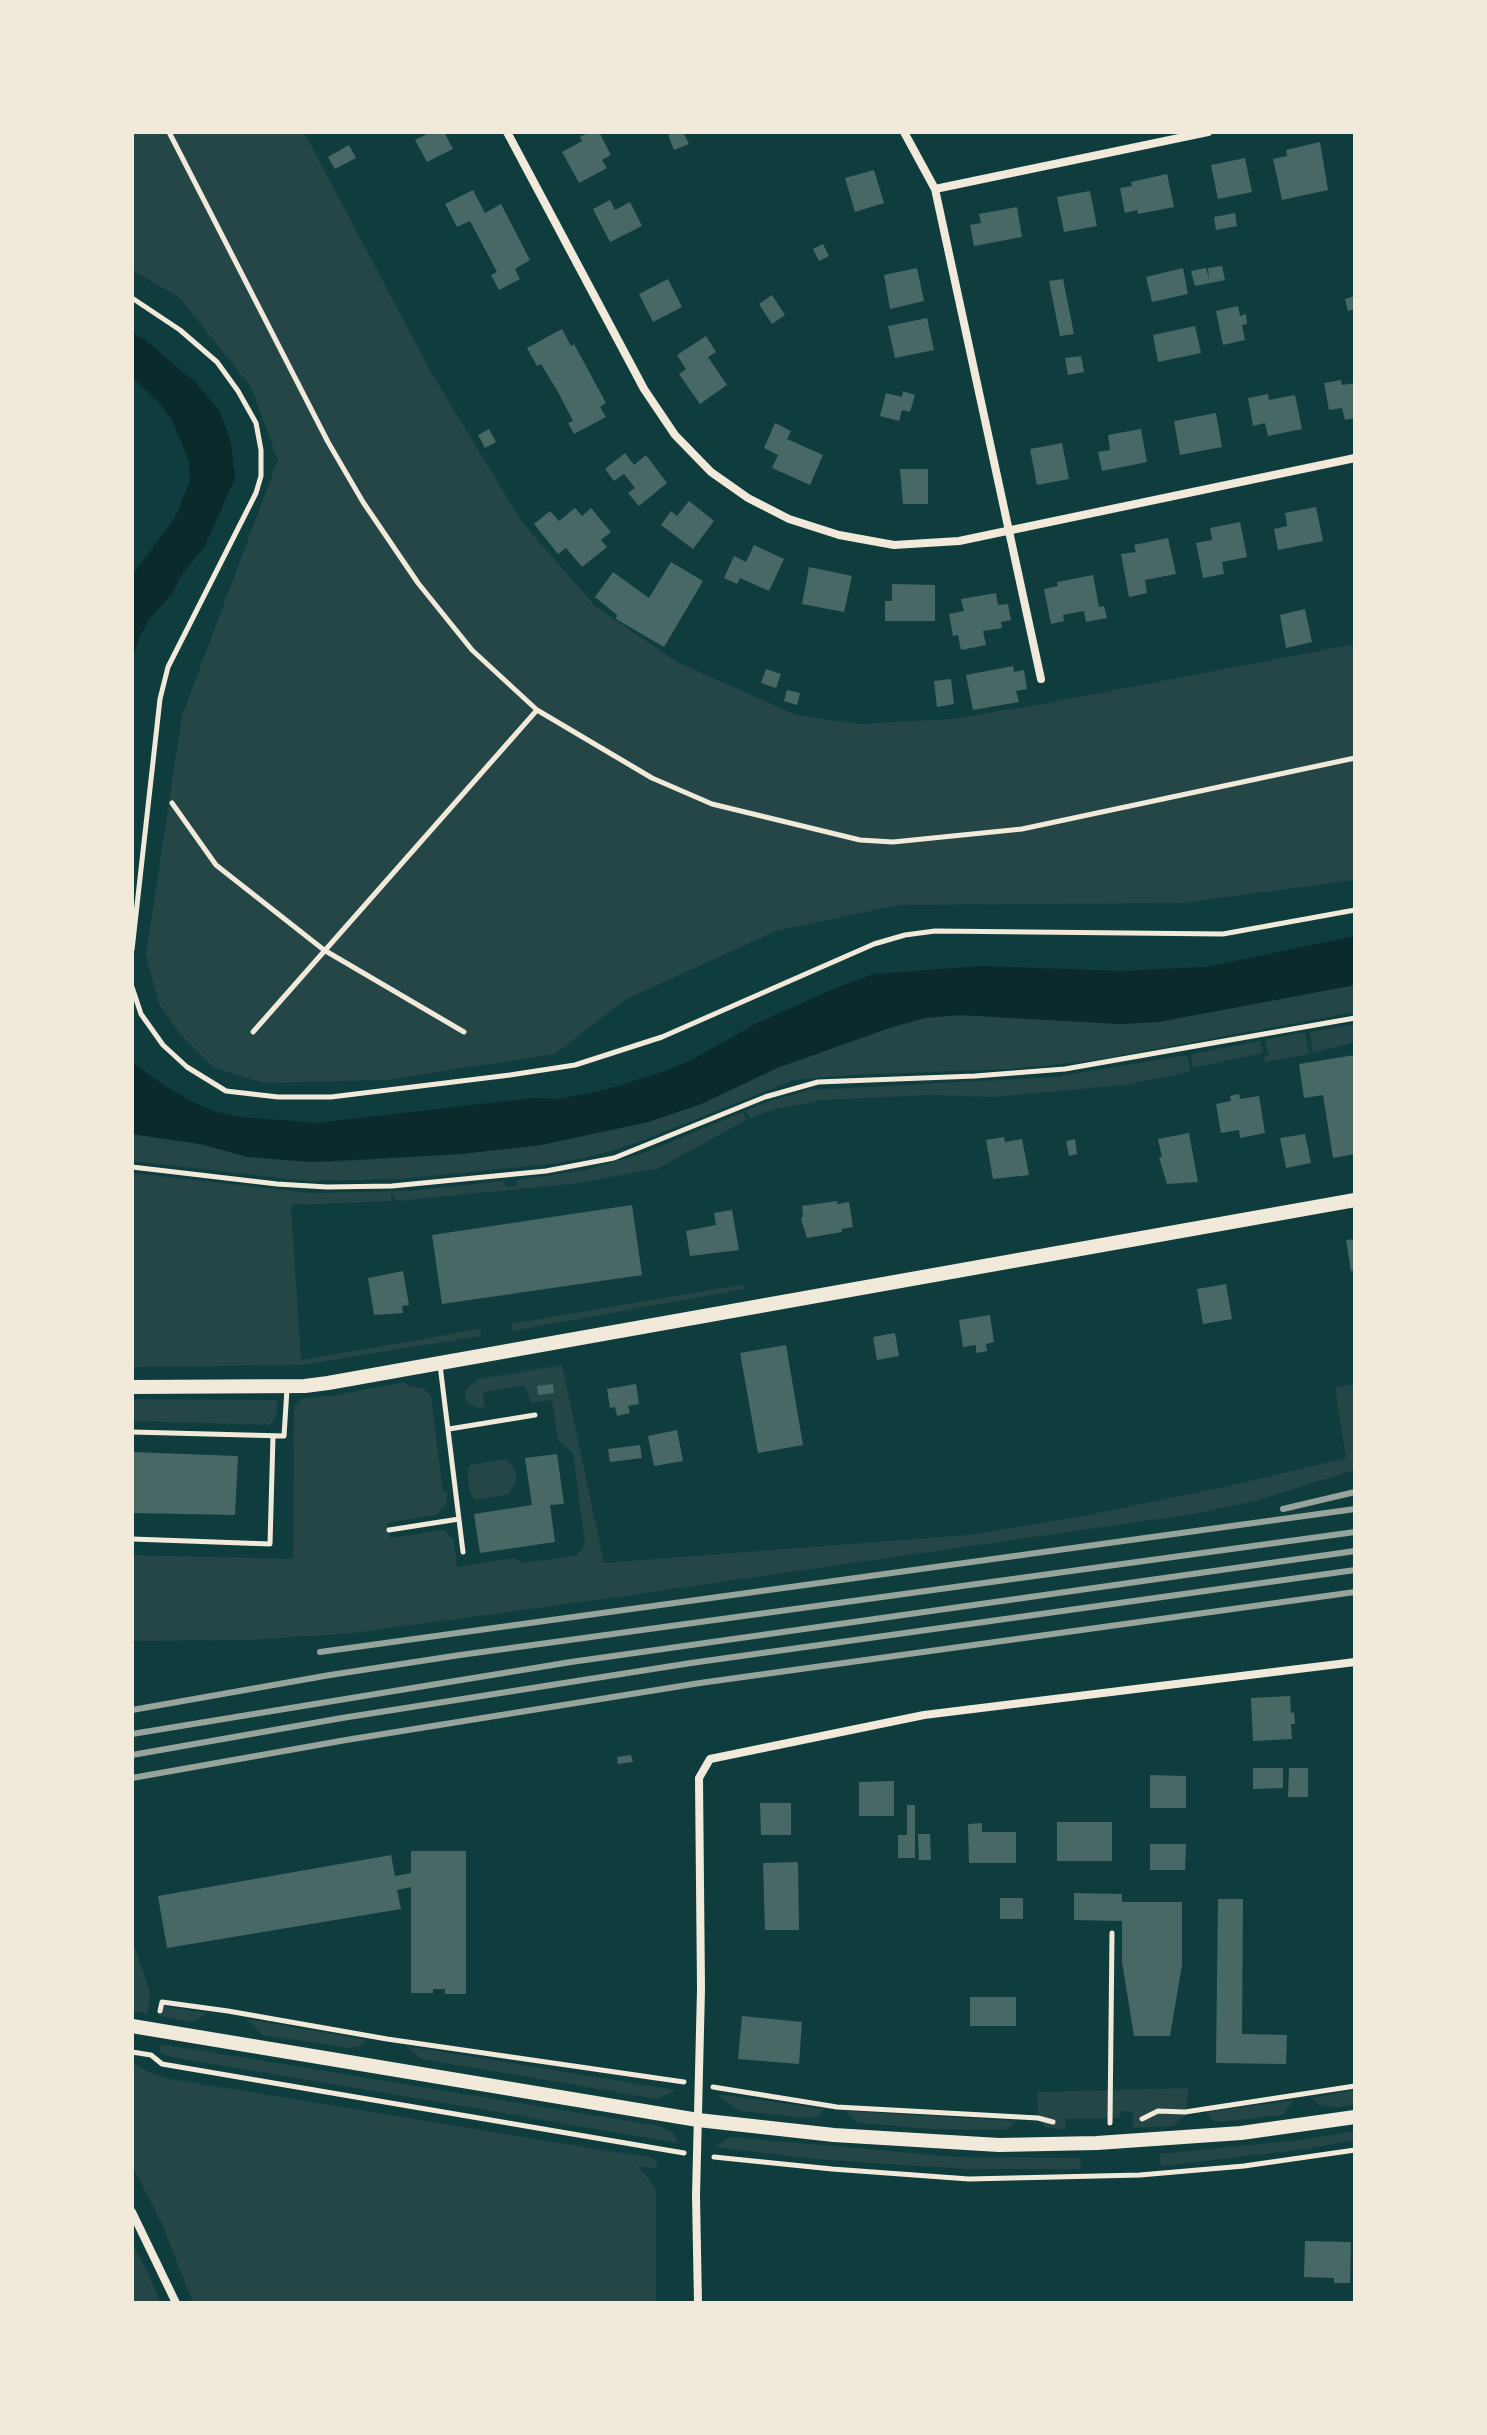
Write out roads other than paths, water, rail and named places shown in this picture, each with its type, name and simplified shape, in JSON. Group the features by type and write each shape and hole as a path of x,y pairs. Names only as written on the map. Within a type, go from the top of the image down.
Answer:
{"street":[{"path":"507,132 644,389 675,435 711,472 748,498 789,519 839,535 894,545 959,541 1355,458"},
{"path":"904,132 935,189 1041,679"},
{"path":"935,189 1208,132"},
{"path":"132,1387 328,1383 1355,1200"},
{"path":"698,2303 699,1778 710,1759 924,1715 1355,1662"},
{"path":"132,2026 698,2120 834,2135 999,2145 1198,2136 1355,2117"},
{"path":"132,2212 176,2303"}],"lane":[{"path":"440,1364 463,1552"},
{"path":"132,1432 284,1436 287,1386"},
{"path":"449,1429 535,1415"},
{"path":"132,1539 270,1544 273,1436"},
{"path":"389,1530 459,1519"}],"railway":[{"path":"1283,1509 1355,1492"},
{"path":"320,1652 1355,1509"},
{"path":"132,1710 460,1655 1355,1532"},
{"path":"132,1734 571,1662 1355,1551"},
{"path":"132,1755 342,1718 691,1663 1355,1570"},
{"path":"132,1778 700,1683 1355,1592"}]}
